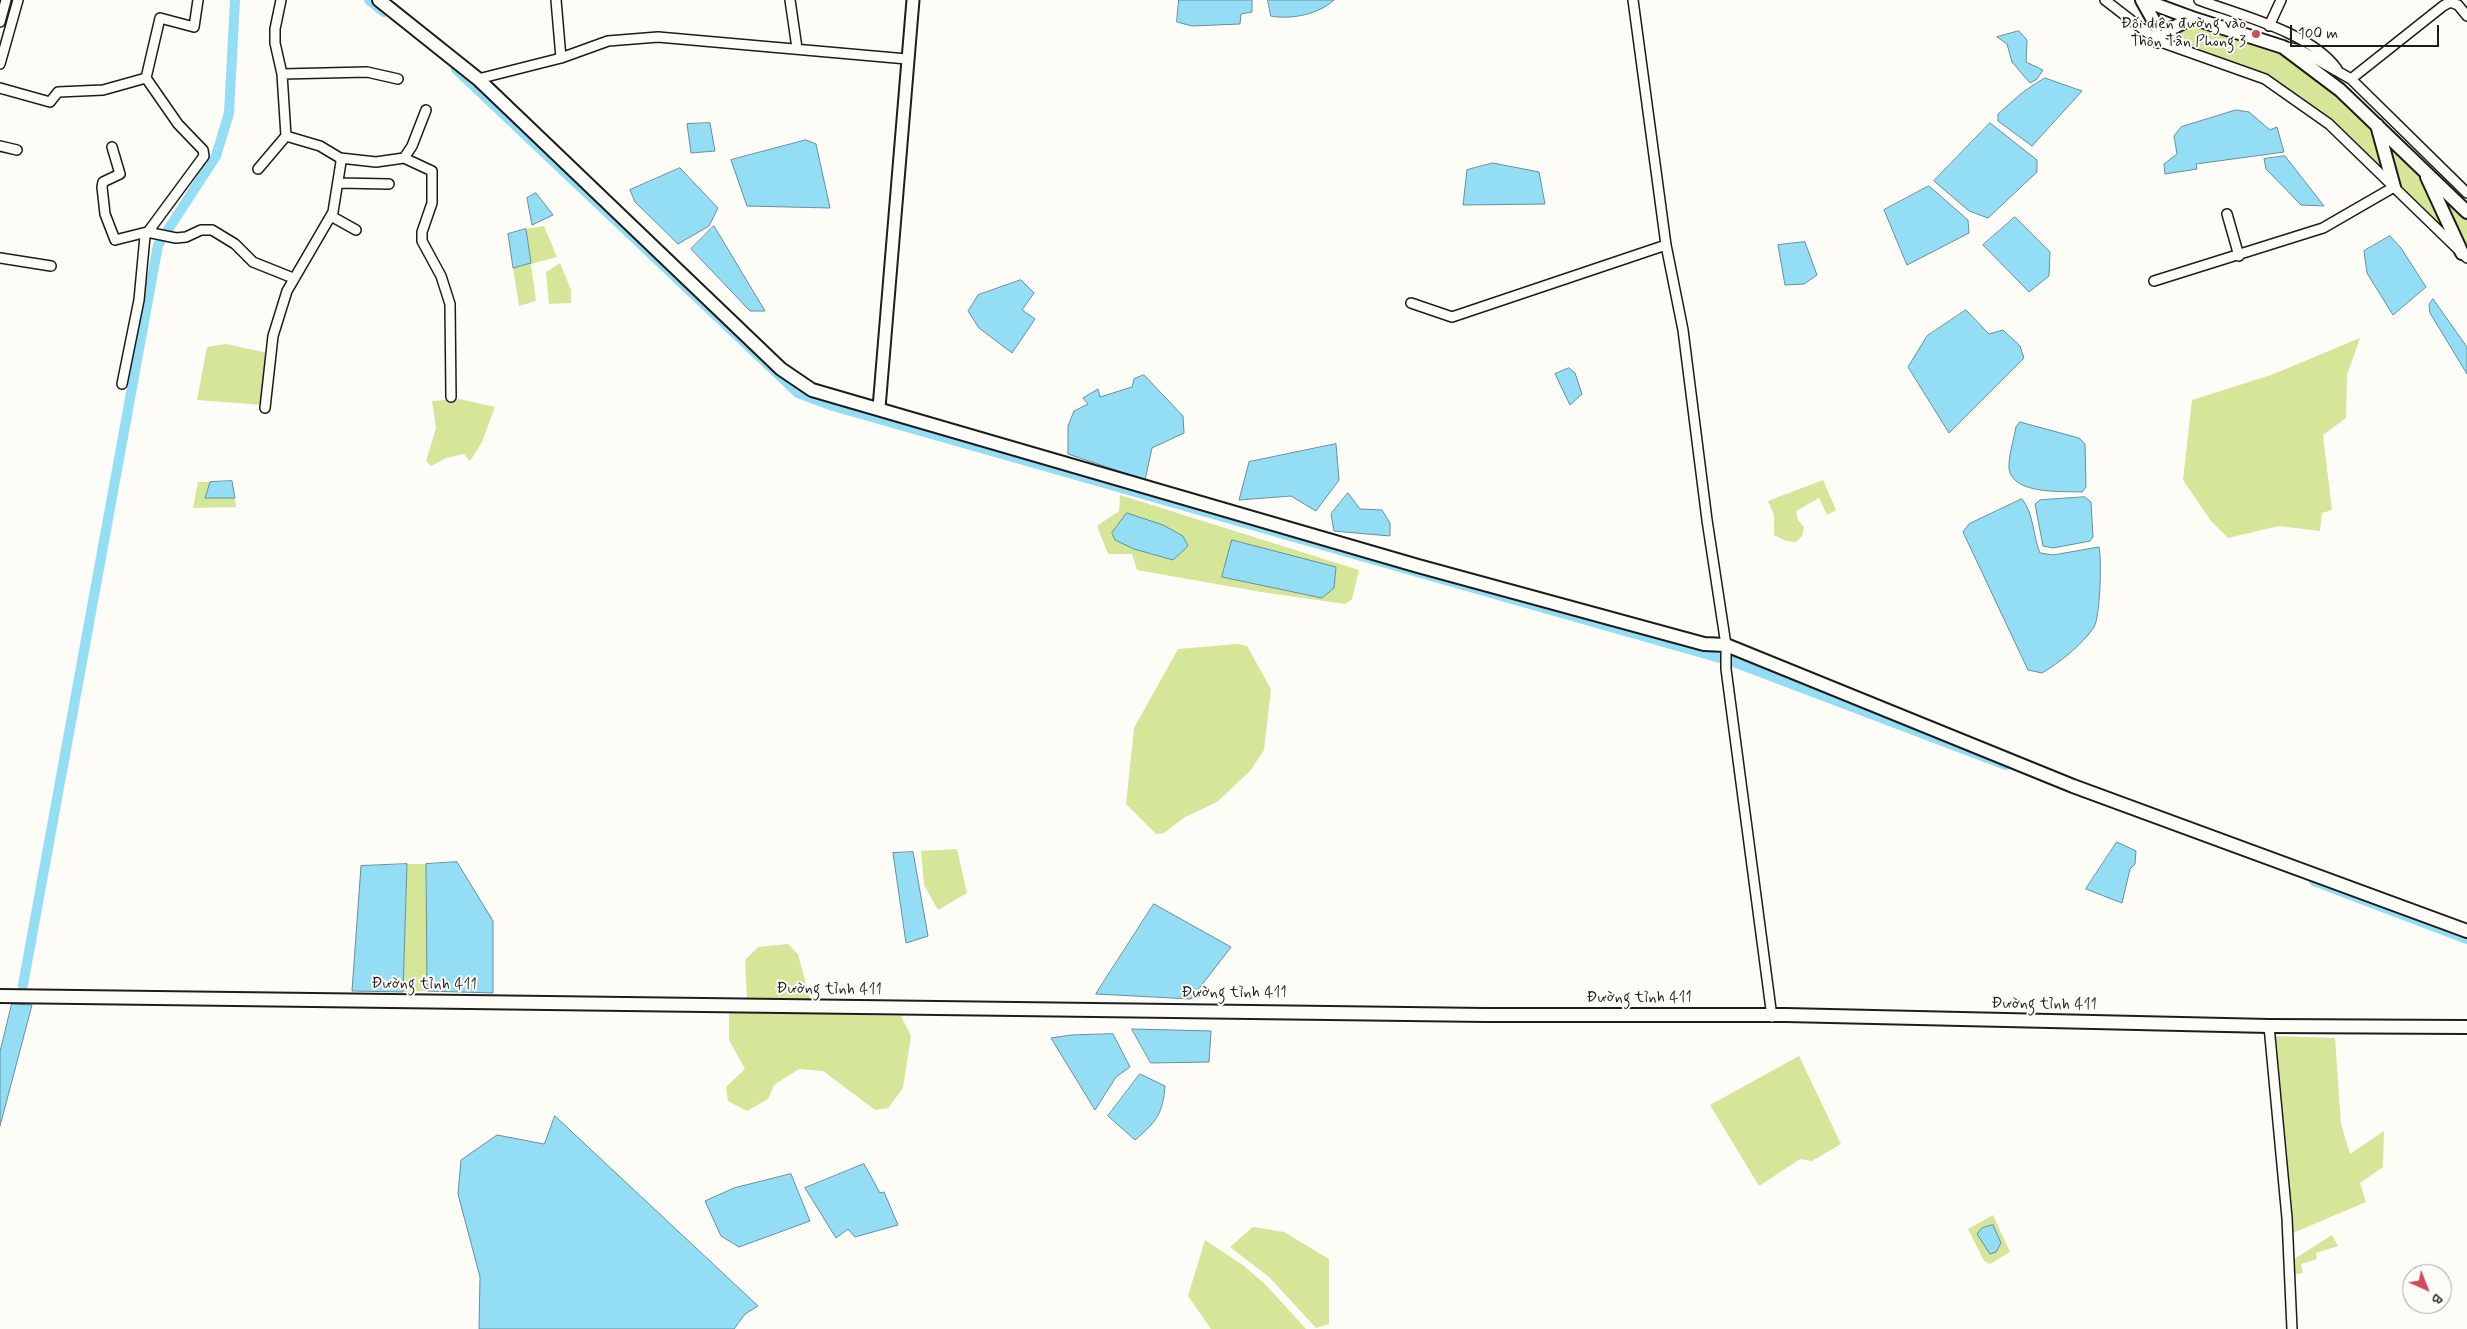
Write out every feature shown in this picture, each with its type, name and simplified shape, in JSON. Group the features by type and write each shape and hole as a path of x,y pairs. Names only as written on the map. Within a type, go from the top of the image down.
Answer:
{"main road":[{"path":"380,0 478,79 781,369 812,390 1418,566 1704,644 1726,645 2074,786 2467,931"},
{"path":"2142,0 2160,38 2192,18"},
{"path":"2142,0 2192,18 2283,46 2340,90 2467,212"},
{"path":"2377,125 2394,187"},
{"path":"2424,170 2464,256"},
{"name":"Đường tỉnh 411","path":"0,996 1772,1016 2269,1026 2467,1027"}],"street":[{"path":"0,22 6,0"},
{"path":"0,64 18,0"},
{"path":"122,384 138,300 147,232 202,161 204,154 178,124 146,78 160,18 194,27 198,0"},
{"path":"258,169 286,136 282,74 275,43 275,29 281,0"},
{"path":"556,0 561,58"},
{"path":"790,0 797,48"},
{"path":"879,408 912,0"},
{"path":"1632,0 1666,246 1683,330 1707,520 1726,645 1726,669 1772,1016"},
{"path":"2105,0 2160,38 2271,82 2329,124 2464,256"},
{"path":"2199,0 2269,26 2318,48 2339,71"},
{"path":"2225,10 2230,0"},
{"path":"2269,26 2281,0"},
{"path":"2351,79 2450,2 2454,2 2467,16"},
{"path":"478,79 561,58 608,41 658,37 907,59"},
{"path":"2283,46 2300,50 2351,79 2467,193"},
{"path":"282,74 367,72 398,79"},
{"path":"0,88 50,102 58,92 103,90 146,78"},
{"path":"404,158 412,146 426,110"},
{"path":"286,136 320,146 340,158 376,162 404,158 432,171 432,203 422,232 422,241 441,276 450,304 451,397"},
{"path":"0,146 17,150"},
{"path":"112,147 120,174 104,182 102,187 105,214 112,239 118,240 147,232 176,238 186,237 201,230 212,230 235,244 252,262 294,278"},
{"path":"265,408 273,336 287,291 331,216 339,183 340,158"},
{"path":"339,183 389,184"},
{"path":"2154,281 2322,228 2394,187"},
{"path":"2227,214 2238,256"},
{"path":"331,216 356,230"},
{"path":"1411,303 1452,317 1666,246"},
{"path":"0,258 51,266"},
{"path":"2269,1026 2287,1218 2292,1329"}],"green space":[{"path":"2195,23 2278,51 2309,70 2375,129 2390,179 2330,120 2297,94 2261,73 2237,63 2163,40"},
{"path":"2385,135 2418,169 2451,239 2396,186"},
{"path":"2437,190 2467,219 2467,254"},
{"path":"544,226 557,257 531,264 536,301 519,306 513,268 531,263 526,229"},
{"path":"560,263 571,290 571,303 549,304 546,272"},
{"path":"2360,338 2347,375 2346,418 2323,435 2332,510 2322,513 2320,531 2279,526 2228,538 2211,521 2183,480 2192,400 2271,375"},
{"path":"226,344 268,353 263,405 197,400 207,347"},
{"path":"459,399 495,407 482,442 470,461 464,454 446,458 431,466 426,461 436,428 432,401"},
{"path":"1823,480 1836,510 1827,515 1819,498 1796,511 1798,520 1804,527 1802,536 1796,542 1786,541 1774,535 1774,515 1768,501"},
{"path":"198,482 210,482 206,498 235,498 236,507 193,508"},
{"path":"1120,495 1359,570 1352,599 1345,604 1261,592 1137,570 1132,554 1108,554 1097,526 1119,511","holes":["1336,567 1334,588 1321,598 1223,577"]},
{"path":"1238,644 1247,646 1271,689 1264,750 1250,771 1217,802 1185,817 1164,833 1156,834 1126,804 1134,728 1178,649"},
{"path":"957,849 967,893 938,910 924,885 921,851"},
{"path":"407,864 426,864 427,991 403,992"},
{"path":"788,944 798,954 810,999 747,998 745,960 758,947"},
{"path":"729,1011 901,1016 911,1036 903,1088 888,1108 875,1110 823,1071 799,1069 774,1085 768,1099 747,1111 728,1101 726,1087 745,1069 729,1040"},
{"path":"2274,1036 2335,1038 2341,1124 2350,1154 2384,1131 2383,1167 2360,1183 2366,1202 2293,1233"},
{"path":"1799,1056 1841,1144 1812,1161 1800,1159 1759,1186 1710,1105"},
{"path":"1993,1215 2010,1252 1990,1264 1984,1261 1968,1229"},
{"path":"1253,1227 1284,1232 1329,1259 1329,1324 1316,1328 1269,1277 1230,1247"},
{"path":"2332,1235 2338,1246 2316,1253 2317,1259 2301,1264 2303,1273 2292,1275 2291,1261"},
{"path":"1205,1240 1244,1266 1266,1285 1306,1329 1211,1329 1188,1296"}],"water":[{"path":"1179,0 1252,0 1252,12 1241,14 1240,24 1192,26 1177,22"},
{"path":"1268,0 1334,0 1321,9 1305,15 1279,17 1271,16"},
{"path":"2019,31 2027,40 2026,62 2043,70 2037,79 2030,83 2012,62 2007,44 1997,37"},
{"path":"2045,78 2082,91 2032,146 1998,121 1998,114 2023,92"},
{"path":"2236,110 2249,112 2270,130 2277,127 2284,152 2196,164 2197,169 2165,174 2164,164 2177,154 2174,136 2181,127"},
{"path":"710,123 715,151 691,153 687,124"},
{"path":"1990,123 2037,160 2037,172 1988,218 1969,211 1934,181"},
{"path":"806,140 816,144 830,208 747,206 731,160"},
{"path":"2285,156 2324,206 2301,205 2266,169 2264,159"},
{"path":"1493,163 1539,172 1545,204 1463,205 1467,170"},
{"path":"680,168 718,208 709,226 678,244 635,202 630,190"},
{"path":"1929,186 1968,220 1969,233 1907,265 1884,210"},
{"path":"536,193 553,215 532,225 527,198"},
{"path":"2015,217 2050,252 2049,276 2029,292 1983,245"},
{"path":"714,226 765,311 750,311 691,249"},
{"path":"526,229 531,263 513,268 508,234"},
{"path":"2390,236 2401,248 2426,287 2393,315 2367,273 2364,251"},
{"path":"1805,242 1817,275 1804,284 1785,285 1778,245"},
{"path":"1021,280 1034,293 1022,310 1035,319 1012,353 979,328 968,311 978,295"},
{"path":"2433,299 2467,347 2467,374 2430,313 2429,305"},
{"path":"1966,310 1989,334 2003,330 2020,346 2024,358 1949,433 1908,367 1927,336"},
{"path":"1569,368 1575,373 1582,394 1570,405 1555,374"},
{"path":"1144,375 1183,416 1184,433 1152,448 1145,480 1068,454 1068,426 1074,411 1088,404 1083,398 1098,389 1100,397 1132,387 1134,379"},
{"path":"2020,422 2079,438 2085,444 2086,487 2082,492 2040,490 2019,483 2013,477 2009,469 2009,459 2016,427"},
{"path":"1336,444 1339,480 1316,511 1291,496 1239,500 1249,462"},
{"path":"232,481 235,498 205,498 210,482"},
{"path":"1348,493 1360,509 1382,510 1390,523 1390,536 1334,531 1331,514"},
{"path":"2085,497 2091,502 2093,537 2090,541 2053,548 2043,546 2035,504 2040,500"},
{"path":"2022,499 2029,511 2040,553 2053,555 2099,547 2100,554 2099,601 2094,627 2070,653 2042,673 2028,670 1963,532 1969,524"},
{"path":"1127,513 1163,525 1183,536 1188,546 1173,560 1134,549 1115,540 1112,533"},
{"path":"1232,540 1336,567 1334,588 1322,598 1222,577"},
{"path":"2117,842 2136,851 2135,864 2130,869 2122,903 2086,889"},
{"path":"913,852 928,936 906,943 893,853"},
{"path":"457,862 493,921 493,993 427,991 426,864"},
{"path":"407,864 403,992 352,991 361,866"},
{"path":"1154,904 1231,947 1191,999 1096,994"},
{"path":"12,1004 32,1005 0,1126 0,1052"},
{"path":"1132,1029 1211,1031 1209,1062 1151,1063"},
{"path":"1113,1034 1130,1067 1116,1077 1095,1110 1051,1038 1071,1035"},
{"path":"1140,1074 1165,1086 1162,1104 1157,1117 1135,1140 1108,1116"},
{"path":"555,1116 758,1306 745,1314 734,1329 479,1329 480,1277 458,1194 461,1160 497,1135 544,1144"},
{"path":"864,1164 880,1193 884,1192 898,1225 855,1237 848,1229 836,1238 805,1188"},
{"path":"791,1174 810,1221 739,1247 721,1236 705,1201 734,1188"},
{"path":"1993,1225 2001,1243 1996,1252 1990,1254 1977,1234 1982,1228"}],"waterway":[{"path":"23,985 158,245 216,156 229,113 235,0"},
{"path":"369,0 384,12"},
{"path":"456,69 798,393 833,406 1734,662 2006,765"},
{"path":"2314,881 2467,939"}],"place":[{"name":"Đối diện đường vào Thôn Tân Phong 3","path":"2256,34"}]}
